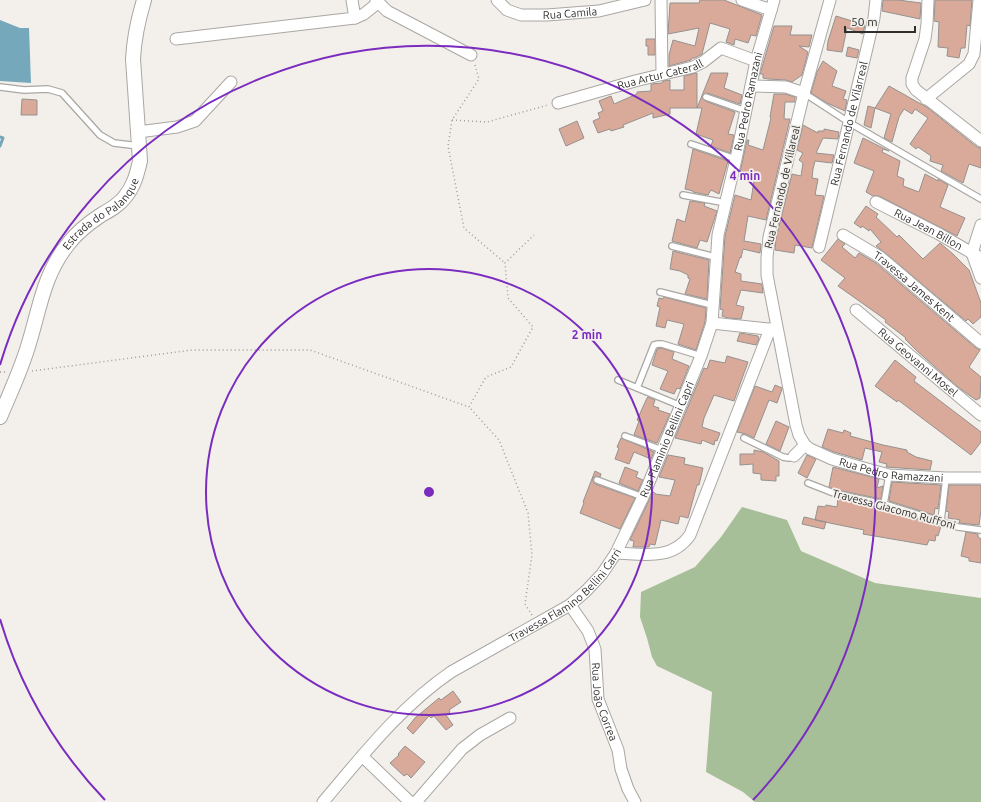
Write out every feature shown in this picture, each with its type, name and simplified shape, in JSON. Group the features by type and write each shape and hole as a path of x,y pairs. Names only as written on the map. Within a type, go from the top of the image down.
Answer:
{"street":[{"name":"Estrada do Palanque","path":"0,417 29,344 41,296 52,268 78,232 116,206 125,198 136,177 140,161 133,45 144,0"},
{"path":"352,0 354,18"},
{"name":"Rua Camila","path":"497,1 507,10 521,15 547,15 599,10 645,0"},
{"path":"661,0 662,74"},
{"path":"742,0 772,5"},
{"name":"Rua Fernando de Villareal","path":"805,445 799,435 796,425 784,359 774,330 767,275 767,258 769,237 804,93 830,0"},
{"name":"Rua Fernando de Vilarreal","path":"819,247 850,123 874,18 876,0"},
{"path":"928,0 925,39 912,78 912,84 926,99 981,141"},
{"path":"926,99 969,64 972,59 974,54 979,0"},
{"path":"176,39 354,18 364,14 378,1 387,11 471,55"},
{"name":"Rua Pedro Ramazani","path":"712,323 712,305 718,235 736,159 756,61 772,5"},
{"name":"Rua Artur Caterall","path":"558,103 596,91 699,65 721,48 756,61"},
{"path":"138,132 177,127 195,121 231,82"},
{"path":"751,86 786,87 804,93"},
{"name":"Rua Jean Billon","path":"876,202 939,234 976,256"},
{"path":"981,225 976,256 981,278"},
{"name":"Travessa James Kent","path":"843,235 880,257 981,343"},
{"name":"Rua Geovanni Mosel","path":"856,310 981,415"},
{"path":"712,323 774,330"},
{"name":"Rua Flaminio Bellini Capri","path":"616,553 643,497 681,406 701,356 712,323"},
{"name":"Travessa Flamino Bellini Carri","path":"323,802 362,756 418,697 433,684 451,672 570,605 602,574 616,553 660,554 678,548 690,535 774,330"},
{"path":"794,456 805,445"},
{"name":"Rua Pedro Ramazzani","path":"805,445 816,453 832,459 889,475 981,478"},
{"name":"Rua João Correa","path":"570,605 588,631 596,649 598,699 618,750 628,789 635,802"},
{"path":"416,802 462,749 480,735 510,718"},
{"path":"362,756 410,802"}],"lane":[{"path":"0,87 24,90 48,89 62,93 100,135 114,143 139,146"},
{"path":"804,93 850,123 981,199"},
{"path":"706,97 746,110"},
{"path":"691,144 736,159"},
{"path":"683,195 726,204"},
{"path":"672,246 716,257"},
{"path":"660,292 712,305"},
{"path":"637,388 654,345 662,344 701,356"},
{"path":"618,380 681,406"},
{"path":"625,436 662,450"},
{"path":"744,438 783,457 789,458 794,456"},
{"path":"884,504 889,475"},
{"path":"941,521 946,478"},
{"path":"597,480 643,497"},
{"name":"Travessa Giacomo Ruffoni","path":"808,483 836,494 884,504 958,526 981,530"}],"path":[{"path":"469,407 486,376 511,367 533,327 508,298 505,263 464,228 448,146 452,120 479,79 471,55"},
{"path":"452,120 487,122 558,103"},
{"path":"505,263 534,235"},
{"path":"18,373 192,350 310,350 469,407 499,440 528,512 532,555 525,604 537,623"}],"green space":[{"path":"742,507 787,520 801,551 875,583 981,598 981,802 755,802 743,792 706,772 712,692 657,666 652,657 640,617 641,592 695,567 721,537"}],"water":[{"path":"0,20 20,28 29,28 31,83 0,81"}],"building":[{"path":"700,0 724,0 762,15 756,36 751,35 748,43 735,39 734,45 726,42 730,29 710,23 702,54 692,58 691,60 669,66 669,55 673,40 695,46 699,28 668,34 670,3 699,3"},
{"path":"883,0 921,3 920,19 882,11"},
{"path":"935,0 972,0 970,26 967,25 965,48 961,48 959,58 947,56 948,48 938,47 939,22 934,21"},
{"path":"836,16 865,25 863,34 847,28 842,52 827,50 828,41"},
{"path":"774,26 792,26 790,35 812,35 809,47 799,46 808,52 802,75 792,82 763,78 763,74 760,74"},
{"path":"646,39 655,39 655,55 648,55"},
{"path":"848,47 859,50 857,58 846,56"},
{"path":"823,61 837,71 832,86 846,91 843,99 847,100 845,111 827,103 811,93 817,72"},
{"path":"697,73 697,108 670,108 670,114 653,118 653,113 623,125 624,127 598,133 593,121 600,118 598,113 603,111 599,101 611,96 614,104 637,94 637,92 651,91 651,84 662,83 663,81 670,80 670,90 684,90 684,76"},
{"path":"711,73 728,73 724,88 742,95 740,104 707,93 702,96 705,101 735,112 728,134 734,135 730,153 711,146 713,140 696,134 702,108 697,108"},
{"path":"889,86 928,108 977,147 981,148 981,168 969,164 963,183 941,171 943,165 930,161 931,156 918,147 916,149 910,144 928,118 915,109 912,114 904,109 899,117 892,142 884,138 891,114 875,108"},
{"path":"774,94 785,94 795,97 795,102 785,102 784,119 790,119 766,220 748,216 744,241 761,244 760,253 743,249 735,272 741,274 741,281 762,284 763,293 741,290 736,305 744,307 741,319 728,318 722,316 723,310 720,309 725,236 735,195 751,200 754,181 739,177 747,140 749,140 748,145 763,150 771,118"},
{"path":"22,99 37,100 37,115 21,115"},
{"path":"868,106 875,108 871,128 864,125"},
{"path":"577,121 584,138 566,146 559,129"},
{"path":"803,125 818,133 818,131 824,131 824,129 839,132 838,139 823,138 816,153 834,155 832,163 815,161 813,169 812,178 818,179 815,195 824,196 812,248 795,245 794,253 775,250 776,238 792,174 801,176 803,163 799,160 803,153 797,150"},
{"path":"863,138 889,151 883,149 882,152 900,161 897,176 904,179 903,186 919,192 925,174 948,185 940,207 965,218 957,236 879,196 873,196 866,192 874,171 854,163"},
{"path":"693,149 728,161 719,194 711,190 708,195 685,189"},
{"path":"690,201 705,203 704,206 717,211 707,242 700,240 697,248 672,241 677,219 685,222"},
{"path":"866,206 878,214 876,217 897,237 899,235 923,259 940,243 953,254 969,270 981,303 981,317 973,324 968,319 966,321 876,246 881,242 870,229 869,231 862,226 861,228 854,223"},
{"path":"838,239 845,244 842,247 855,258 859,253 876,263 980,350 969,367 981,377 980,398 976,400 958,387 917,351 905,339 906,338 885,322 886,320 838,286 845,278 821,260"},
{"path":"673,251 709,260 707,299 685,294 690,279 688,278 688,275 680,271 670,269"},
{"path":"664,297 706,308 705,322 696,350 678,344 684,324 667,320 665,328 656,326 660,307 657,306 659,298 663,299"},
{"path":"740,333 758,336 759,339 756,345 737,341"},
{"path":"661,348 674,352 672,359 689,366 680,389 677,388 674,394 660,389 668,371 652,365 657,349"},
{"path":"727,356 748,362 734,401 714,395 704,418 702,427 720,433 717,441 715,440 714,445 702,440 701,444 675,438 704,368 707,369 710,360 725,363"},
{"path":"895,360 916,377 914,381 981,432 981,442 971,455 898,400 897,402 875,386"},
{"path":"775,385 782,388 777,403 769,400 754,438 737,432 755,386 772,392"},
{"path":"648,397 655,400 653,406 659,408 658,410 670,414 657,443 634,435 639,421 637,420"},
{"path":"776,421 789,427 780,451 766,444"},
{"path":"828,429 843,433 844,430 851,433 850,436 907,450 907,452 916,457 932,461 930,470 886,467 887,464 879,462 882,452 865,448 862,460 834,452 822,447"},
{"path":"621,438 654,452 651,459 634,452 629,464 615,459 619,448 617,447"},
{"path":"754,450 763,452 779,461 779,476 776,476 776,481 761,480 761,474 753,473 753,464 740,465 740,454 754,454"},
{"path":"668,455 685,458 684,464 703,468 688,518 680,516 678,524 661,520 655,545 650,544 649,547 633,547 634,541 630,540 653,492 655,494 670,496 675,480 659,477"},
{"path":"807,455 816,459 807,478 798,473"},
{"path":"625,467 638,472 636,477 643,480 638,491 619,483"},
{"path":"833,467 879,479 877,488 883,486 881,499 829,487"},
{"path":"595,471 601,474 600,477 596,476 593,478 595,484 635,498 620,529 580,513"},
{"path":"892,482 941,485 938,509 935,508 934,515 889,501"},
{"path":"949,485 981,485 981,510 979,525 959,523 960,520 948,518 949,512 946,511"},
{"path":"838,499 883,508 941,526 938,536 936,535 935,541 929,540 927,545 863,534 864,530 815,520 818,506 825,507 826,505 837,507"},
{"path":"804,517 826,522 824,529 802,524"},
{"path":"966,532 978,534 978,537 981,539 981,563 969,561 969,558 961,556"},
{"path":"453,691 461,702 449,710 450,712 446,715 453,725 446,730 434,716 431,718 429,716 413,734 407,728 415,718 439,698 441,700"},
{"path":"405,746 425,762 411,778 407,774 404,776 390,763 399,755 398,754"}],"waterway":[{"path":"0,137 3,138 0,146"}]}
